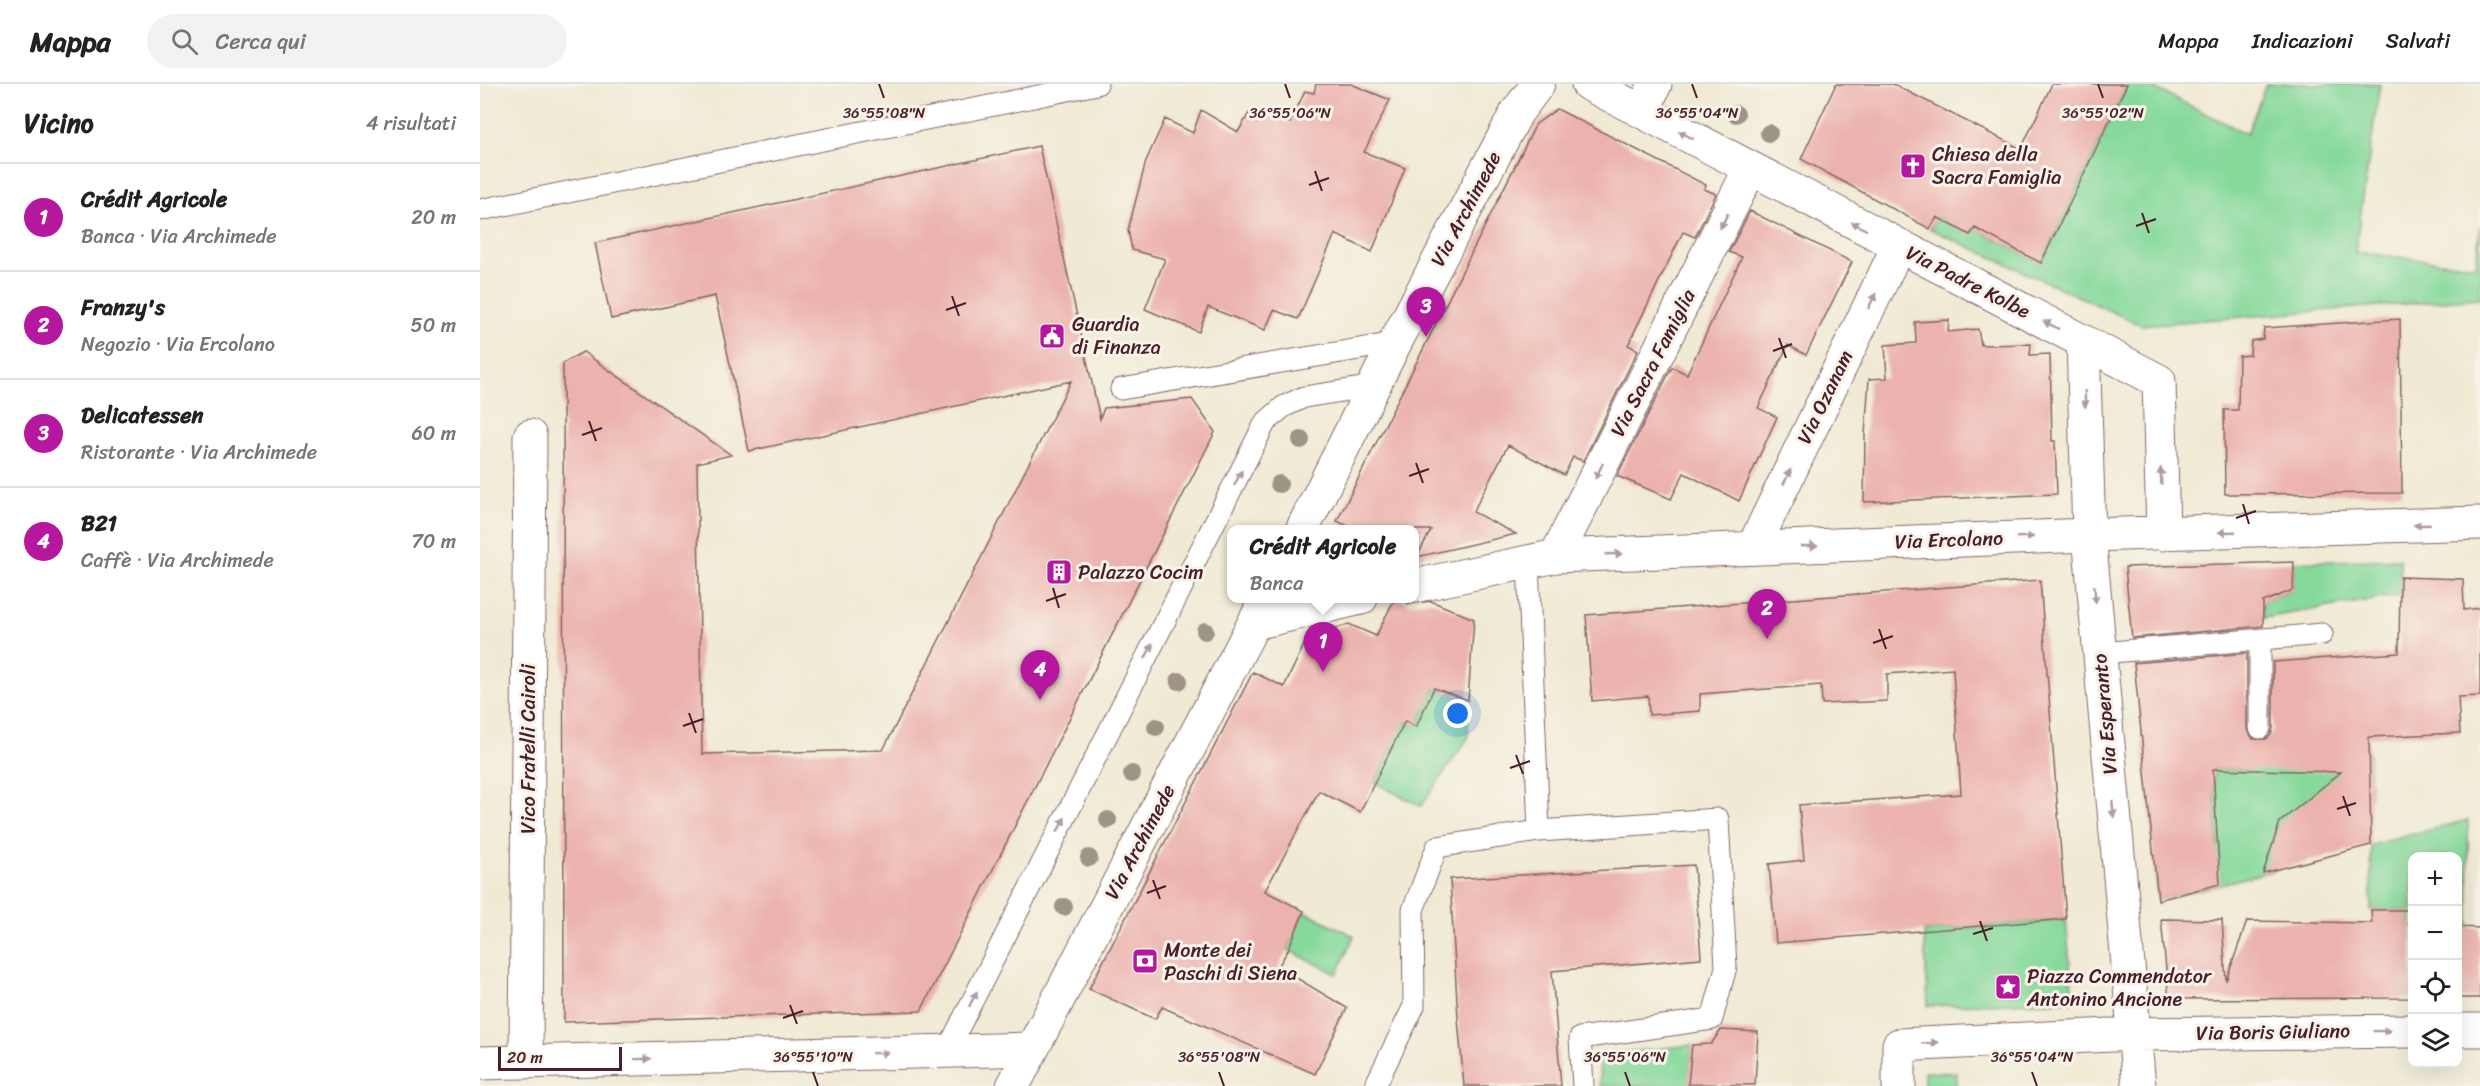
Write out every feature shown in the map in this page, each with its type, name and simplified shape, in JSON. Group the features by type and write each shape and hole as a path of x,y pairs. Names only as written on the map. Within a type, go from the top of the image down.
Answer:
{"street":[{"name":"Via Archimede","path":"1304,525 1395,343 1517,112 1538,84"},
{"name":"Via Padre Kolbe","path":"1588,84 1649,98 1750,169 2158,381 2163,534"},
{"name":"Via Sacra Famiglia","path":"1542,559 1750,169"},
{"name":"Via Ozanam","path":"1753,548 1898,246"},
{"name":"Via Esperanto","path":"2083,341 2090,535 2139,1086"},
{"name":"Vico Fratelli Cairoli","path":"526,1062 530,436"},
{"name":"Via Ercolano","path":"1419,584 1542,559 2090,535 2480,523"},
{"path":"1261,611 1323,603"},
{"name":"Via Archimede","path":"1013,1086 1261,611"},
{"path":"2462,1030 2480,1030"},
{"name":"Via Boris Giuliano","path":"1899,1079 1899,1045 2134,1034 2408,1031"},
{"path":"480,1063 1031,1049"}],"lane":[{"path":"480,210 1097,84"},
{"path":"1121,389 1395,343"},
{"path":"947,1052 1265,423 1284,407 1304,397 1374,386"},
{"path":"1539,831 1542,559"},
{"path":"2100,653 2322,634"},
{"path":"2260,639 2260,728"},
{"path":"1375,1086 1414,1006 1413,910 1437,847 1539,831 1718,819 1726,967 1712,1019 1580,1038 1583,1086"}],"green space":[{"path":"2127,84 2146,84 2247,134 2266,84 2380,84 2355,252 2476,266 2480,227 2480,298 2141,325 1930,229 1937,217 1970,234 1975,228 2041,263"},
{"path":"2400,559 2400,595 2263,618 2263,602 2293,590 2294,562"},
{"path":"1434,688 1468,700 1468,738 1421,806 1375,783 1394,742 1348,692 1416,727"},
{"path":"2369,753 2370,796 2272,871 2158,900 2155,868 2193,847 2218,846 2213,769 2243,770 2281,759"},
{"path":"2468,820 2469,928 2462,928 2462,852 2408,852 2408,910 2371,910 2371,845"},
{"path":"1304,911 1354,936 1337,974 1288,950"},
{"path":"2066,919 2073,1001 1928,1006 1924,931"},
{"path":"1692,1045 1689,1086 1600,1086 1599,1055"},
{"path":"1924,1072 1957,1073 1956,1086 1924,1086"}],"building":[{"path":"1316,84 1351,84 1390,100 1364,152 1405,168 1372,252 1335,234 1298,319 1274,310 1265,330 1208,307 1199,332 1145,309 1165,259 1132,250 1128,230 1146,161 1165,119 1193,133 1201,110 1238,132 1251,110 1290,123 1305,91 1314,93"},
{"name":"Chiesa della Sacra Famiglia","path":"1836,84 1893,84 2021,149 2052,84 2127,84 2041,263 1975,228 1970,235 1937,217 1930,229 1801,159"},
{"path":"1557,109 1706,185 1704,189 1716,194 1695,237 1683,232 1628,345 1638,350 1583,461 1573,457 1564,475 1508,445 1473,512 1516,534 1419,557 1431,530 1419,530 1419,525 1345,525 1337,521 1536,124"},
{"name":"Palazzo Cocim","path":"1039,146 1100,419 1104,408 1192,399 1215,432 921,1011 564,1022 563,363 583,352 731,455 697,463 702,754 883,750 1071,381 749,451 715,296 611,319 595,243"},
{"path":"1750,211 1852,262 1806,355 1788,345 1758,408 1777,417 1739,501 1684,473 1671,499 1617,476 1672,367 1687,374 1742,257 1729,252"},
{"path":"2400,319 2402,493 2225,494 2224,410 2238,410 2239,356 2250,355 2251,341 2263,339 2264,328"},
{"path":"1949,320 1948,332 1978,329 1981,345 2031,344 2030,355 2050,354 2052,441 2055,441 2057,494 1864,502 1869,379 1887,378 1885,345 1916,343 1915,322"},
{"path":"2294,562 2293,590 2263,602 2263,626 2132,638 2125,567"},
{"path":"2400,577 2463,579 2464,610 2480,608 2480,696 2458,697 2460,733 2369,737 2371,845 2263,873 2280,822 2341,772 2213,769 2220,884 2158,900 2134,663 2247,653 2247,729 2253,739 2266,739 2271,735 2273,728 2273,662 2399,653"},
{"path":"2040,580 2066,919 1776,943 1769,864 1804,860 1799,805 1961,794 1953,669 1887,674 1887,701 1822,704 1821,685 1700,694 1700,711 1649,715 1648,696 1592,701 1586,615"},
{"path":"1431,601 1474,619 1468,700 1434,688 1416,727 1405,721 1360,812 1319,791 1265,891 1304,911 1288,950 1278,967 1347,1008 1315,1074 1162,1007 1155,1019 1089,989 1253,672 1284,687 1305,643 1319,650 1328,631 1349,624 1376,636 1392,603 1409,604"},
{"path":"1694,865 1701,958 1552,971 1561,1086 1464,1086 1450,879"},
{"path":"2371,910 2408,910 2408,998 2169,999 2161,919 2222,920 2226,981 2247,921 2372,923"},
{"path":"2462,927 2480,928 2480,998 2462,998"},
{"path":"1721,1030 1758,1032 1755,1085 1688,1084 1692,1045 1711,1044"}],"place":[{"name":"Chiesa della Sacra Famiglia","path":"1913,166"},
{"name":"Guardia di Finanza","path":"1052,336"},
{"name":"Delicatessen","path":"1426,337"},
{"name":"Palazzo Cocim","path":"1059,572"},
{"name":"Franzy's","path":"1767,639"},
{"name":"Crédit Agricole","path":"1323,672"},
{"name":"B21","path":"1040,700"},
{"name":"Monte dei Paschi di Siena","path":"1145,961"},
{"name":"Piazza Commendator Antonino Ancione","path":"2008,987"}]}
